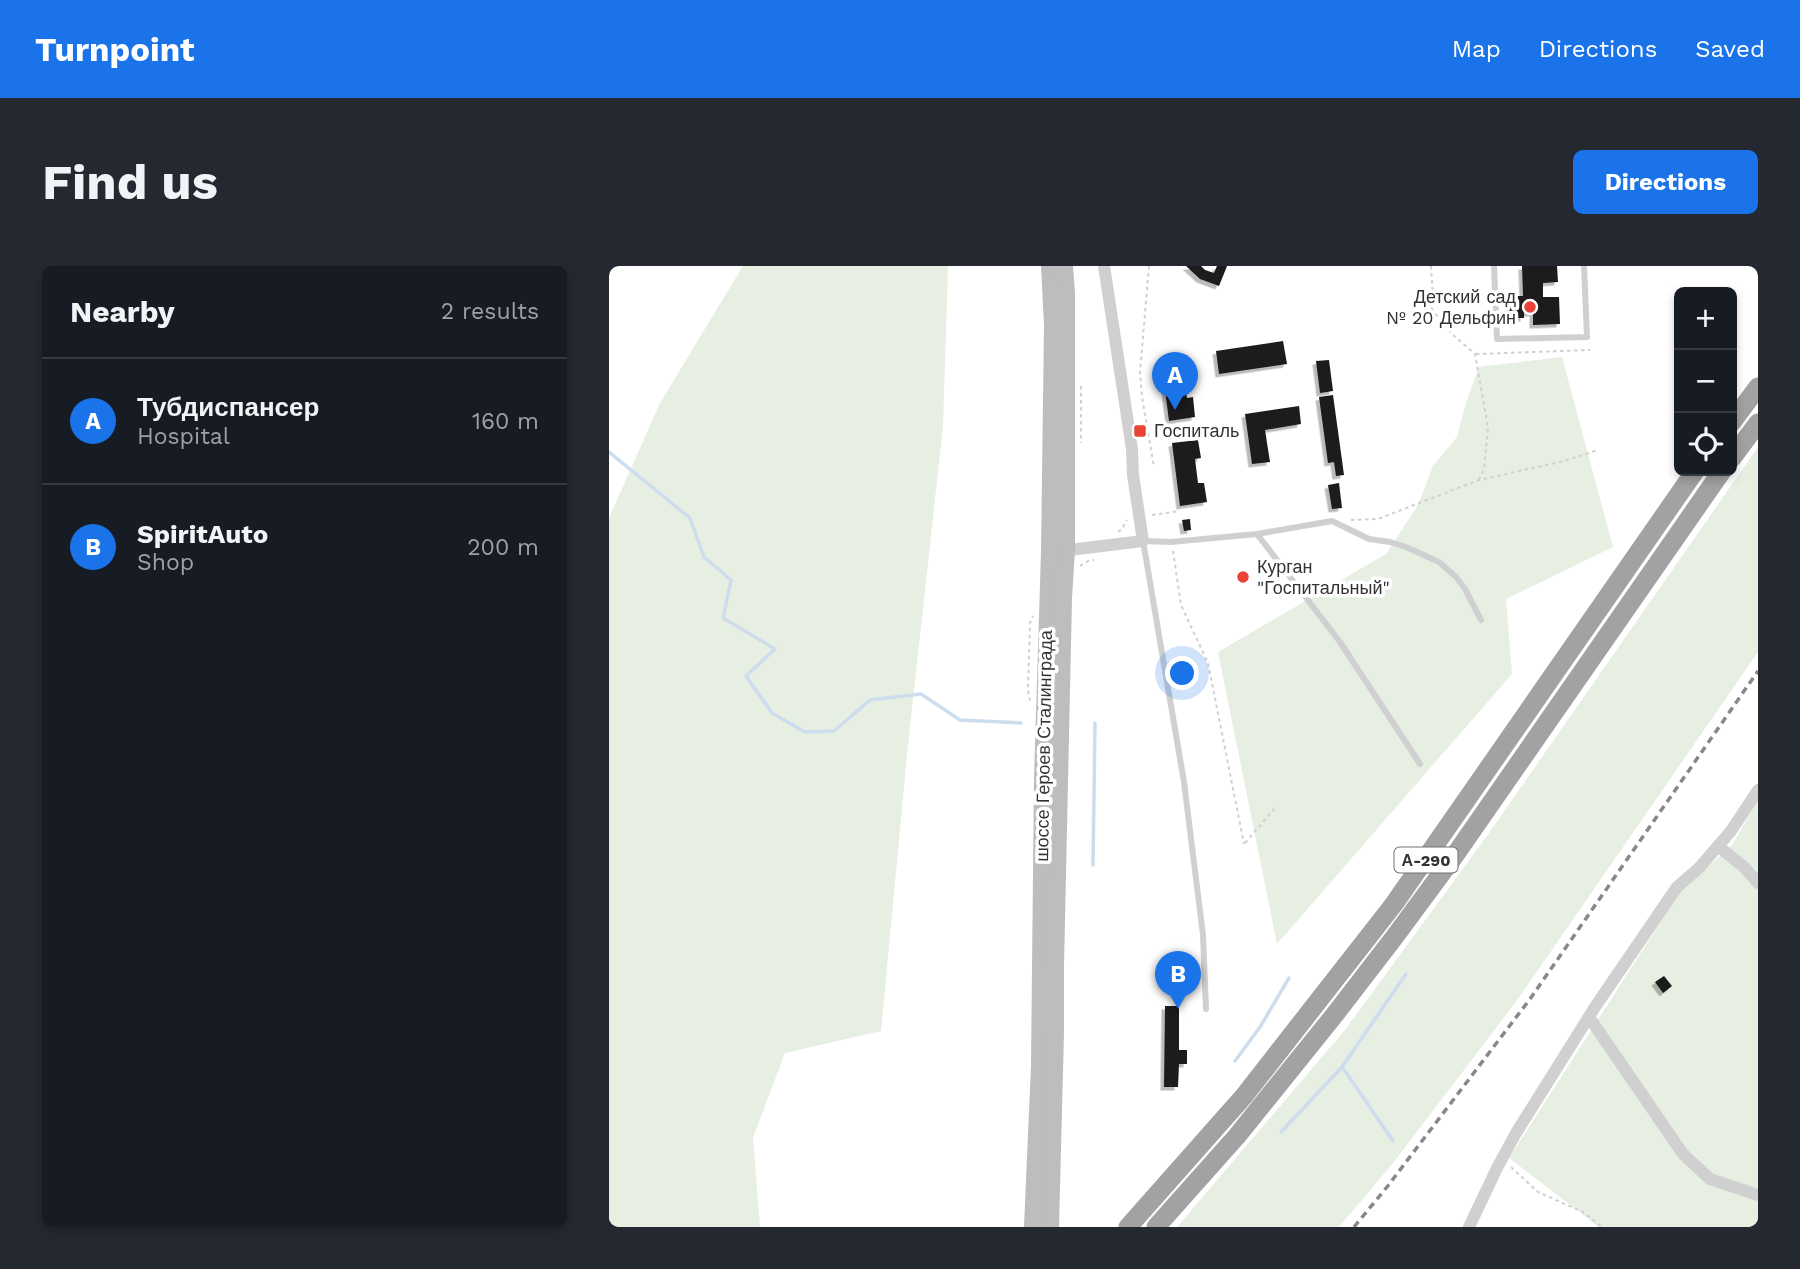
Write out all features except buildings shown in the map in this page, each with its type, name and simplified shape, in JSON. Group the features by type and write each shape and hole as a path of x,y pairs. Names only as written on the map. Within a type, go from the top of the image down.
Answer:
{"highway":[{"path":"1737,415 1758,387"},
{"path":"1737,451 1758,423"},
{"name":"А-290","path":"1128,1227 1244,1096 1394,904 1692,476"},
{"name":"А-290","path":"1156,1227 1245,1125 1396,935 1455,855 1719,476"}],"main road":[{"name":"шоссе Героев Сталинграда","path":"1051,266 1058,551"},
{"name":"шоссе Героев Сталинграда","path":"1044,1225 1040,1066 1043,778 1058,551 1066,293 1064,266"}],"street":[{"path":"1058,551 1143,541 1104,266"},
{"path":"1469,1227 1502,1158 1589,1017 1677,887 1699,868 1731,831 1758,790"},
{"path":"1718,846 1745,868 1758,883"},
{"path":"1589,1017 1683,1154 1710,1179 1758,1195"}],"lane":[{"path":"1495,266 1497,340 1587,337 1584,266"},
{"path":"1206,1009 1203,935 1184,782 1143,541 1171,542 1257,534 1332,521 1369,539 1406,547 1439,562 1465,589 1481,620"},
{"path":"1257,534 1340,642 1420,764"}],"path":[{"path":"1149,266 1140,372 1154,467"},
{"path":"1431,266 1431,307 1452,334 1475,354 1488,428 1484,469 1479,480"},
{"path":"1475,354 1591,350"},
{"path":"1080,378 1081,447"},
{"path":"1332,521 1378,519 1479,480 1564,461 1598,450"},
{"path":"1151,516 1179,511"},
{"path":"1113,536 1122,529 1128,519"},
{"path":"1171,542 1181,605 1208,663 1244,844 1275,808"},
{"path":"1075,573 1080,565 1097,559"},
{"path":"1030,701 1030,623 1035,610"},
{"path":"1502,1158 1538,1192 1584,1212 1602,1227"}],"shaded area":[{"path":"743,266 948,266 943,426 907,755 881,1031 785,1053 753,1138 760,1227 609,1227 609,518 660,403"},
{"path":"1562,357 1613,547 1506,599 1512,674 1277,944 1218,652 1386,554 1418,505 1433,466 1457,437 1479,367"},
{"path":"1758,447 1758,652 1518,999 1394,1162 1339,1227 1177,1227 1345,1030 1489,833"},
{"path":"1758,800 1758,1227 1599,1227 1509,1158 1680,892 1732,845"}],"waterway":[{"path":"609,452 690,518 704,557 731,580 723,618 775,649 746,676 772,713 805,732 834,731 870,700 921,694 960,720 1021,723"},
{"path":"1093,865 1095,723"},
{"path":"1281,1132 1342,1067 1406,974"},
{"path":"1235,1061 1260,1027 1289,978"},
{"path":"1343,1068 1393,1141"}],"railway":[{"path":"1354,1227 1530,999 1758,671"}],"place":[{"name":"Детский сад № 20 Дельфин","path":"1530,307"},
{"name":"Тубдиспансер","path":"1175,410"},
{"name":"Госпиталь","path":"1140,431"},
{"name":"Курган \"Госпитальный\"","path":"1243,577"},
{"name":"SpiritAuto","path":"1178,1009"}]}
